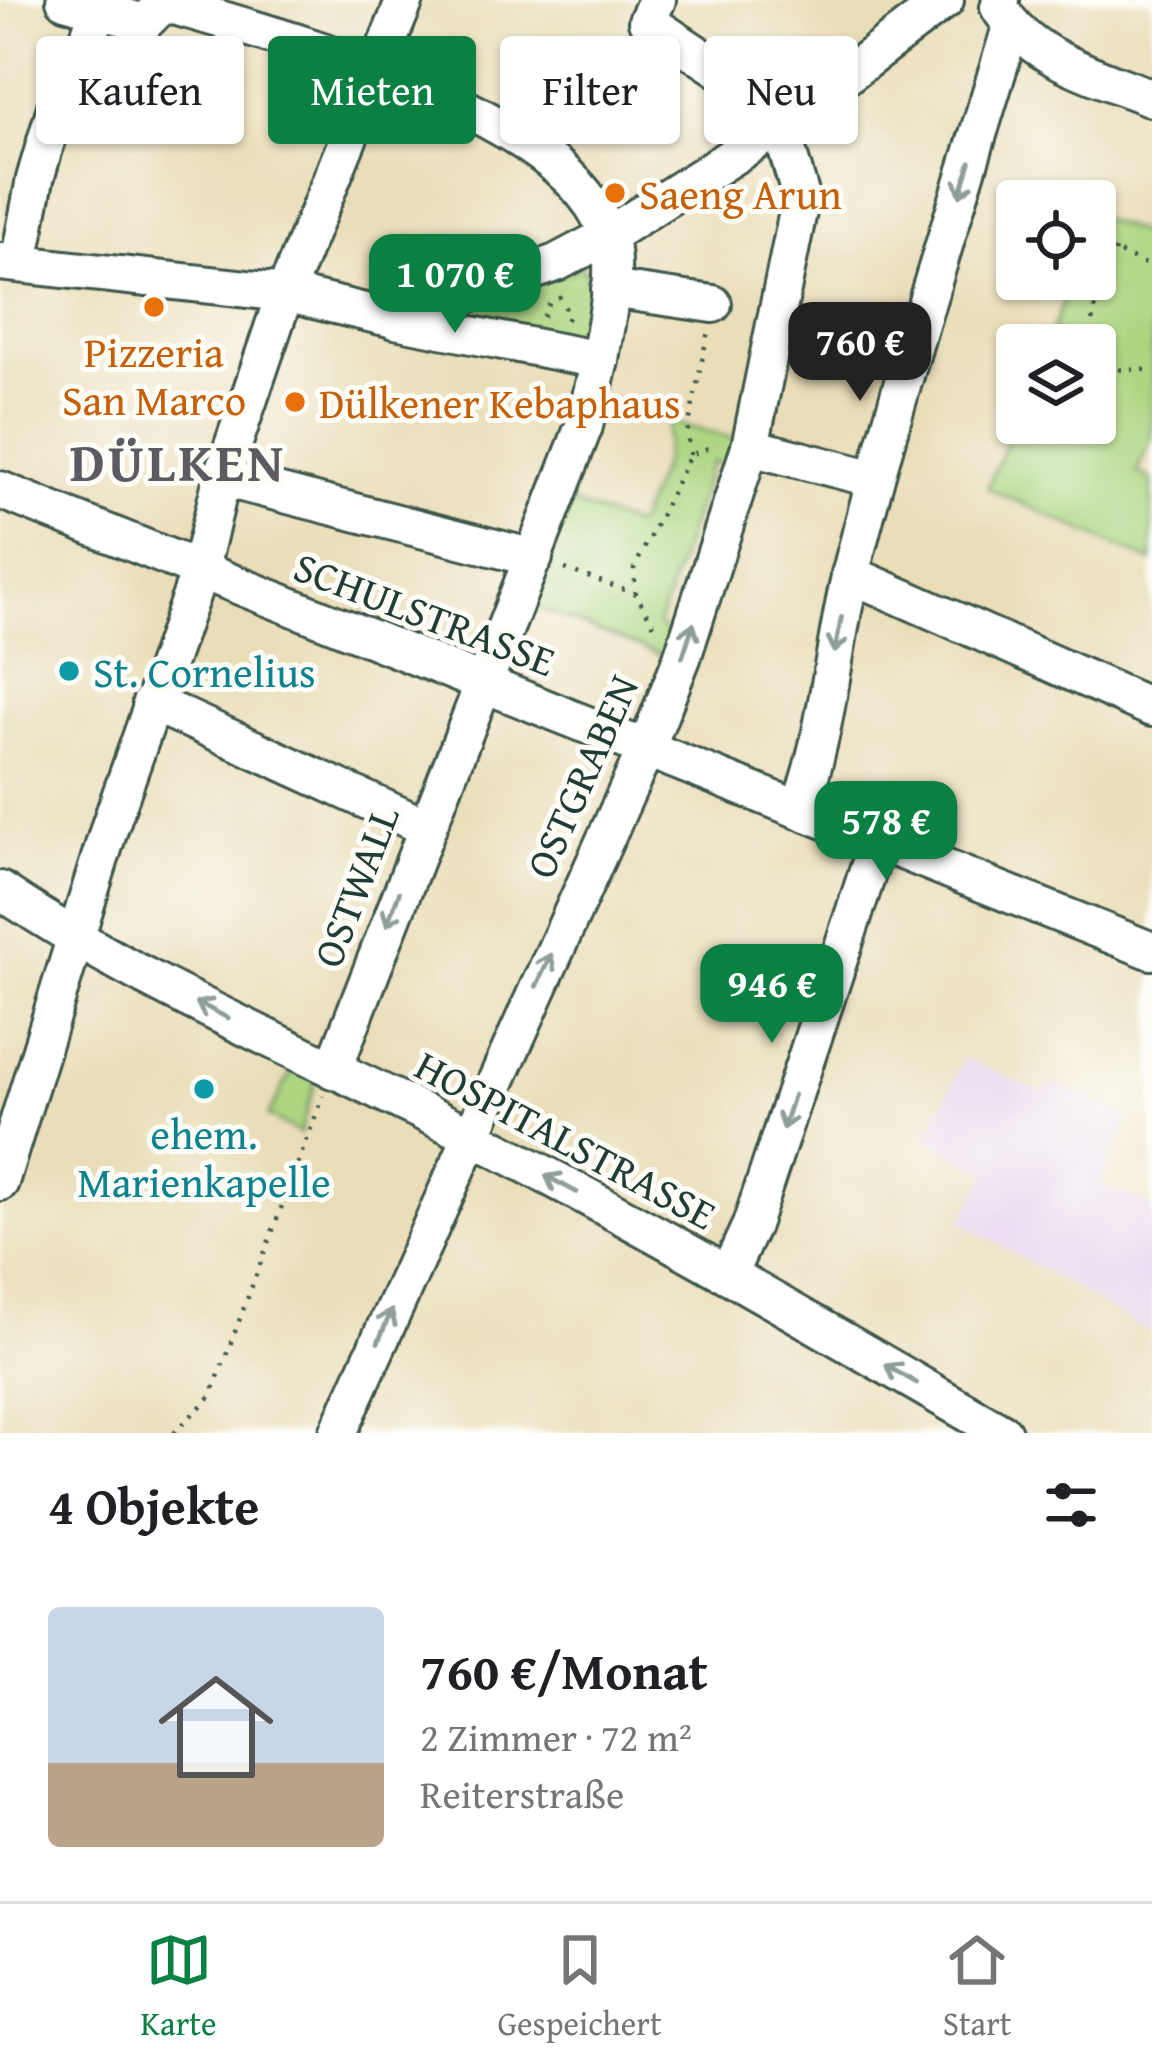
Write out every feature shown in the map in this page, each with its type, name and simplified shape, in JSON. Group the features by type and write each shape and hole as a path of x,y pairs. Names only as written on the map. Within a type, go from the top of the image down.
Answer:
{"street":[{"path":"390,36 404,0"},
{"path":"858,66 945,0"},
{"path":"268,36 164,3 144,23 81,5 73,85 56,107 9,262 285,293 394,320 556,347 600,361"},
{"path":"652,10 704,53"},
{"path":"799,810 819,758 850,574 1006,13 1054,59 1152,98"},
{"path":"476,117 510,133 580,186 609,236"},
{"path":"0,1183 151,702 199,573 222,478 285,293 346,144"},
{"path":"394,320 556,263 609,236 752,144"},
{"name":"OSTGRABEN","path":"338,1433 468,1134 646,749 682,658 751,447 801,197 785,144"},
{"name":"OSTWALL","path":"333,1070 584,426 610,289 609,236"},
{"path":"610,289 713,304"},
{"path":"751,447 875,478"},
{"path":"222,478 534,558"},
{"name":"SCHULSTRASSE","path":"0,490 1152,951"},
{"path":"850,574 1152,708"},
{"path":"151,702 425,827"},
{"path":"728,1275 751,1225 878,841"},
{"name":"HOSPITALSTRASSE","path":"0,890 78,943 468,1134 728,1275 1003,1433"}],"path":[{"path":"1116,250 1152,267"},
{"path":"556,291 569,315 556,347 541,314 556,291"},
{"path":"682,658 648,622 634,569 690,455 687,434 713,304"},
{"path":"1116,369 1152,370"},
{"path":"690,455 728,440 751,447"},
{"path":"534,558 637,594"},
{"path":"174,1433 211,1396 333,1070"}],"shaded area":[{"path":"964,1058 1043,1093 1051,1083 1129,1118 1100,1185 1152,1207 1152,1334 961,1222 988,1173 927,1139"}],"green space":[{"path":"1116,224 1152,237 1152,439 1137,472 1152,479 1152,562 987,488 1006,444 1116,444 1116,324 1055,324 1063,300 1116,300"},
{"path":"584,267 598,306 590,345 439,318"},
{"path":"669,422 741,440 733,471 712,461 658,625 673,637 666,657 529,605 568,502 636,526 663,463"},
{"path":"293,1068 316,1081 300,1134 268,1116"}],"place":[{"name":"Saeng Arun","path":"615,193"},
{"name":"Pizzeria San Marco","path":"154,307"},
{"name":"Dülkener Kebaphaus","path":"295,402"},
{"name":"St. Cornelius","path":"69,671"},
{"name":"ehem. Marienkapelle","path":"204,1089"}],"district":[{"name":"DÜLKEN","path":"178,461"}]}
